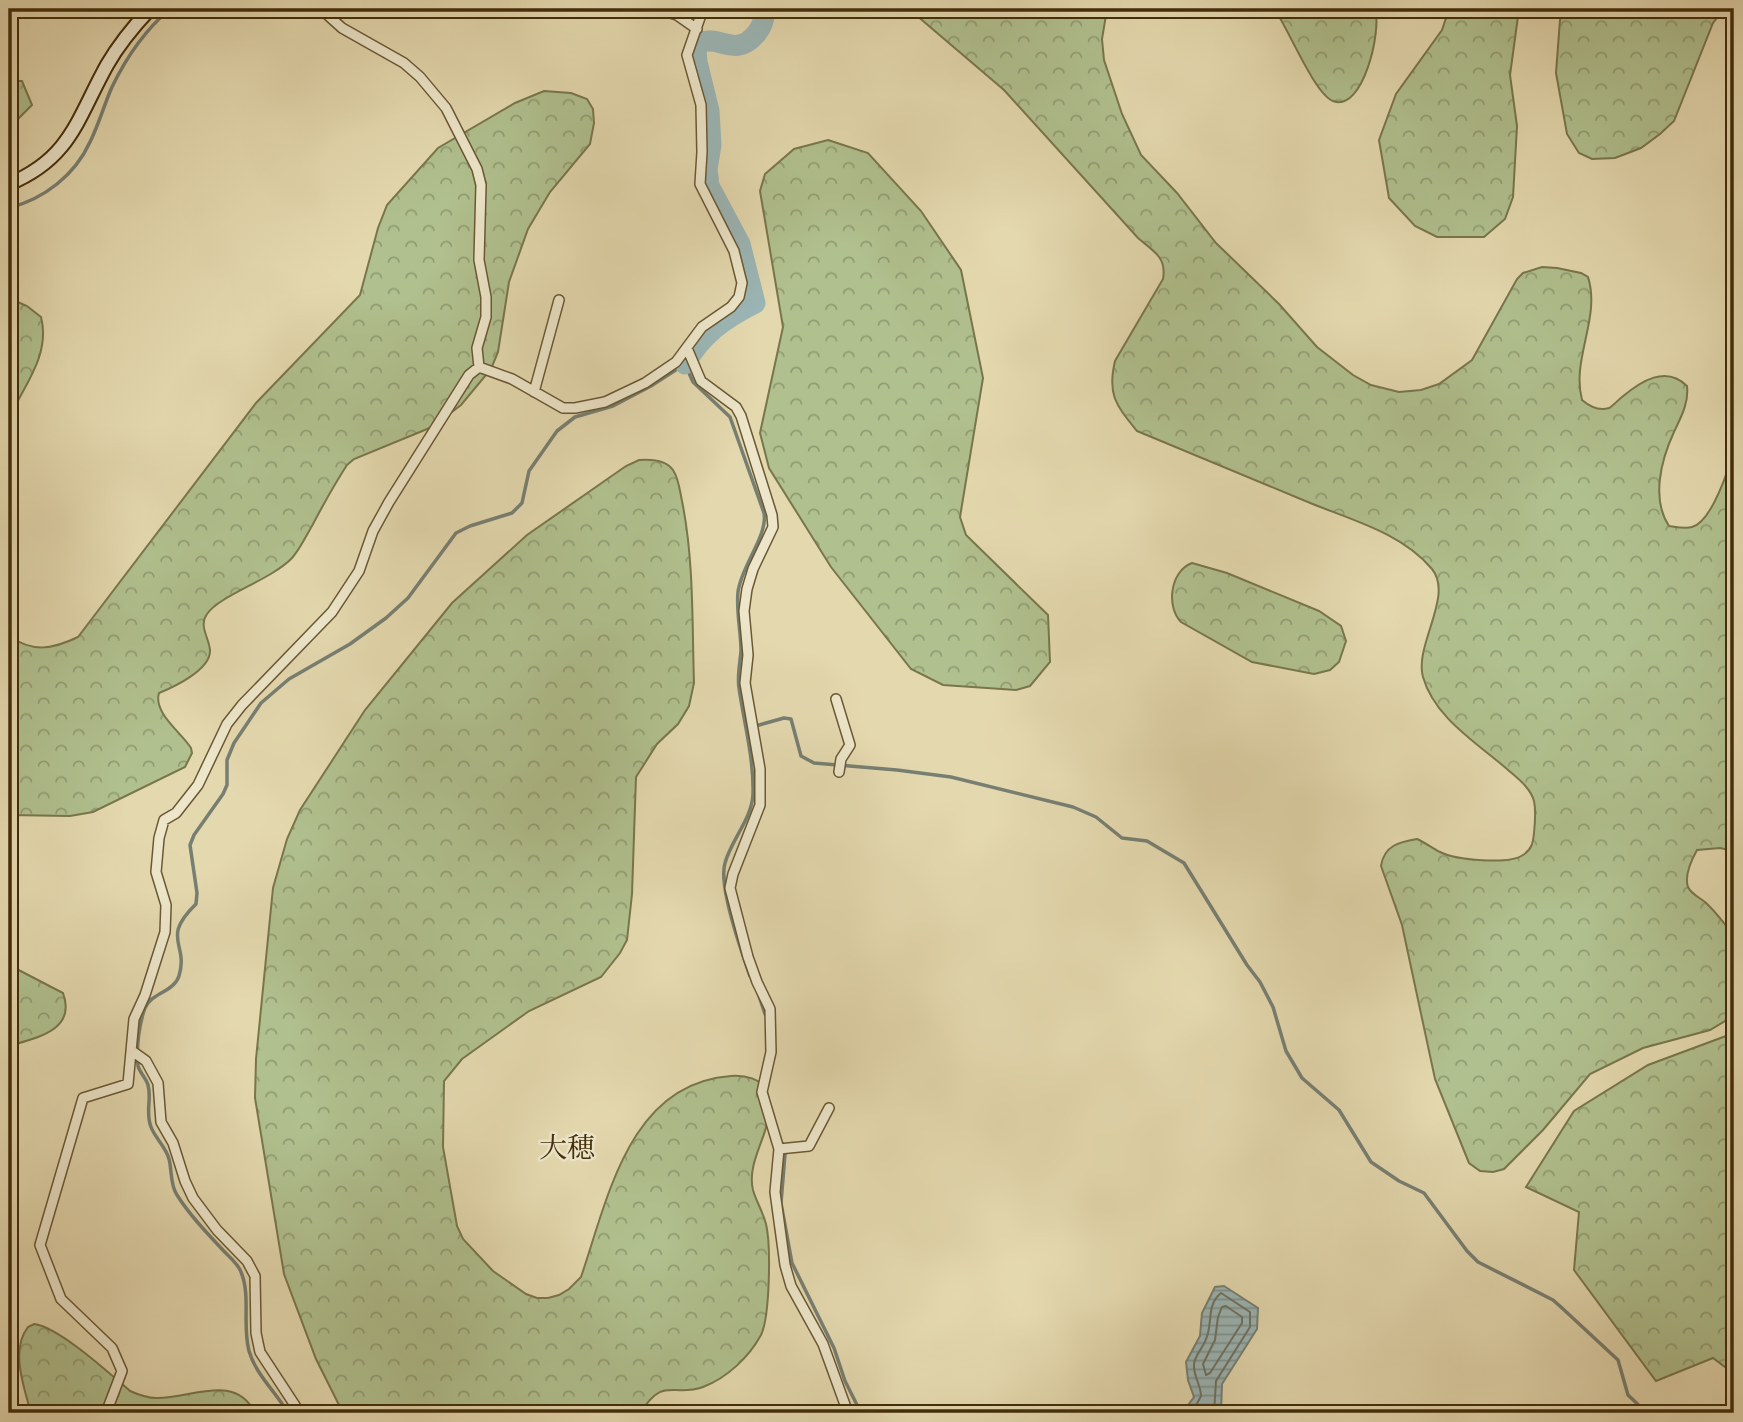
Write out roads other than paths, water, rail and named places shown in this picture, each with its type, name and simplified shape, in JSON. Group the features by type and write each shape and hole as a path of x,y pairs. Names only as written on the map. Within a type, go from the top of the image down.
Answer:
{"main road":[{"path":"9,184 37,170 57,154 68,139 116,50 150,9"}],"street":[{"path":"321,9 342,28 404,63 420,77 446,108 477,169 481,185 479,260 486,317 477,348 479,367"},
{"path":"657,9 677,15 697,29"},
{"path":"479,367 512,379 564,408 605,402 645,383 676,362 702,327 731,307 739,297 742,284 734,251 700,184 701,105 687,55 702,9"},
{"path":"534,392 559,300"},
{"path":"687,348 701,381 736,407 741,416 772,515 773,527 753,569 744,611 748,655 745,683 760,769 760,805 730,888 748,957 770,1009 771,1052 762,1092 779,1149 775,1192 787,1275 823,1344 848,1413"},
{"path":"106,1413 122,1371 112,1348 61,1298 40,1245 83,1098 128,1084 134,1019 145,995 165,932 166,905 156,872 159,838 164,820 176,813 198,785 228,724 242,705 332,612 359,571 373,531 389,502 458,389 479,367"},
{"path":"836,699 850,746 841,759 839,772"},
{"path":"132,1051 146,1061 158,1083 161,1122 173,1143 193,1198 217,1230 247,1261 255,1276 256,1333 260,1352 300,1413"},
{"path":"779,1149 809,1146 829,1108"}],"water":[{"path":"1224,1286 1258,1308 1257,1329 1222,1384 1221,1413 1185,1413 1194,1397 1186,1362 1200,1336 1202,1313 1215,1287"}],"waterway":[{"path":"9,208 46,192 76,165 90,142 123,66 144,35 170,9"},
{"path":"685,364 715,328 755,303 740,244 709,186 709,111 696,51 699,43 707,41 734,45 748,41 761,26 764,9"},
{"path":"288,1413 252,1360 247,1341 245,1291 240,1269 192,1216 175,1191 168,1155 149,1121 148,1085 138,1066 138,1037 145,1008 152,999 172,986 179,976 181,956 177,933 185,916 196,904 197,893 190,845 223,794 227,785 227,760 234,743 261,703 289,679 350,644 386,618 408,598 456,533 512,513 522,503 529,471 557,431 575,417 613,406 685,364 693,382 730,417 764,513 762,531 738,592 741,651 738,683 750,754 753,794 749,812 728,854 724,874 732,920 750,976"},
{"path":"752,727 784,718 791,719 801,756 814,763 951,777 1073,807 1096,817 1122,838 1147,841 1184,863 1260,982 1273,1007 1286,1051 1302,1078 1339,1110 1371,1162 1399,1181 1424,1193 1478,1262 1553,1300 1562,1308 1618,1360 1628,1395 1647,1413"},
{"path":"758,993 765,1014"},
{"path":"785,1154 781,1203 792,1263 834,1348 845,1381 861,1413"}],"district":[{"name":"大穂","path":"567,1150"}]}
